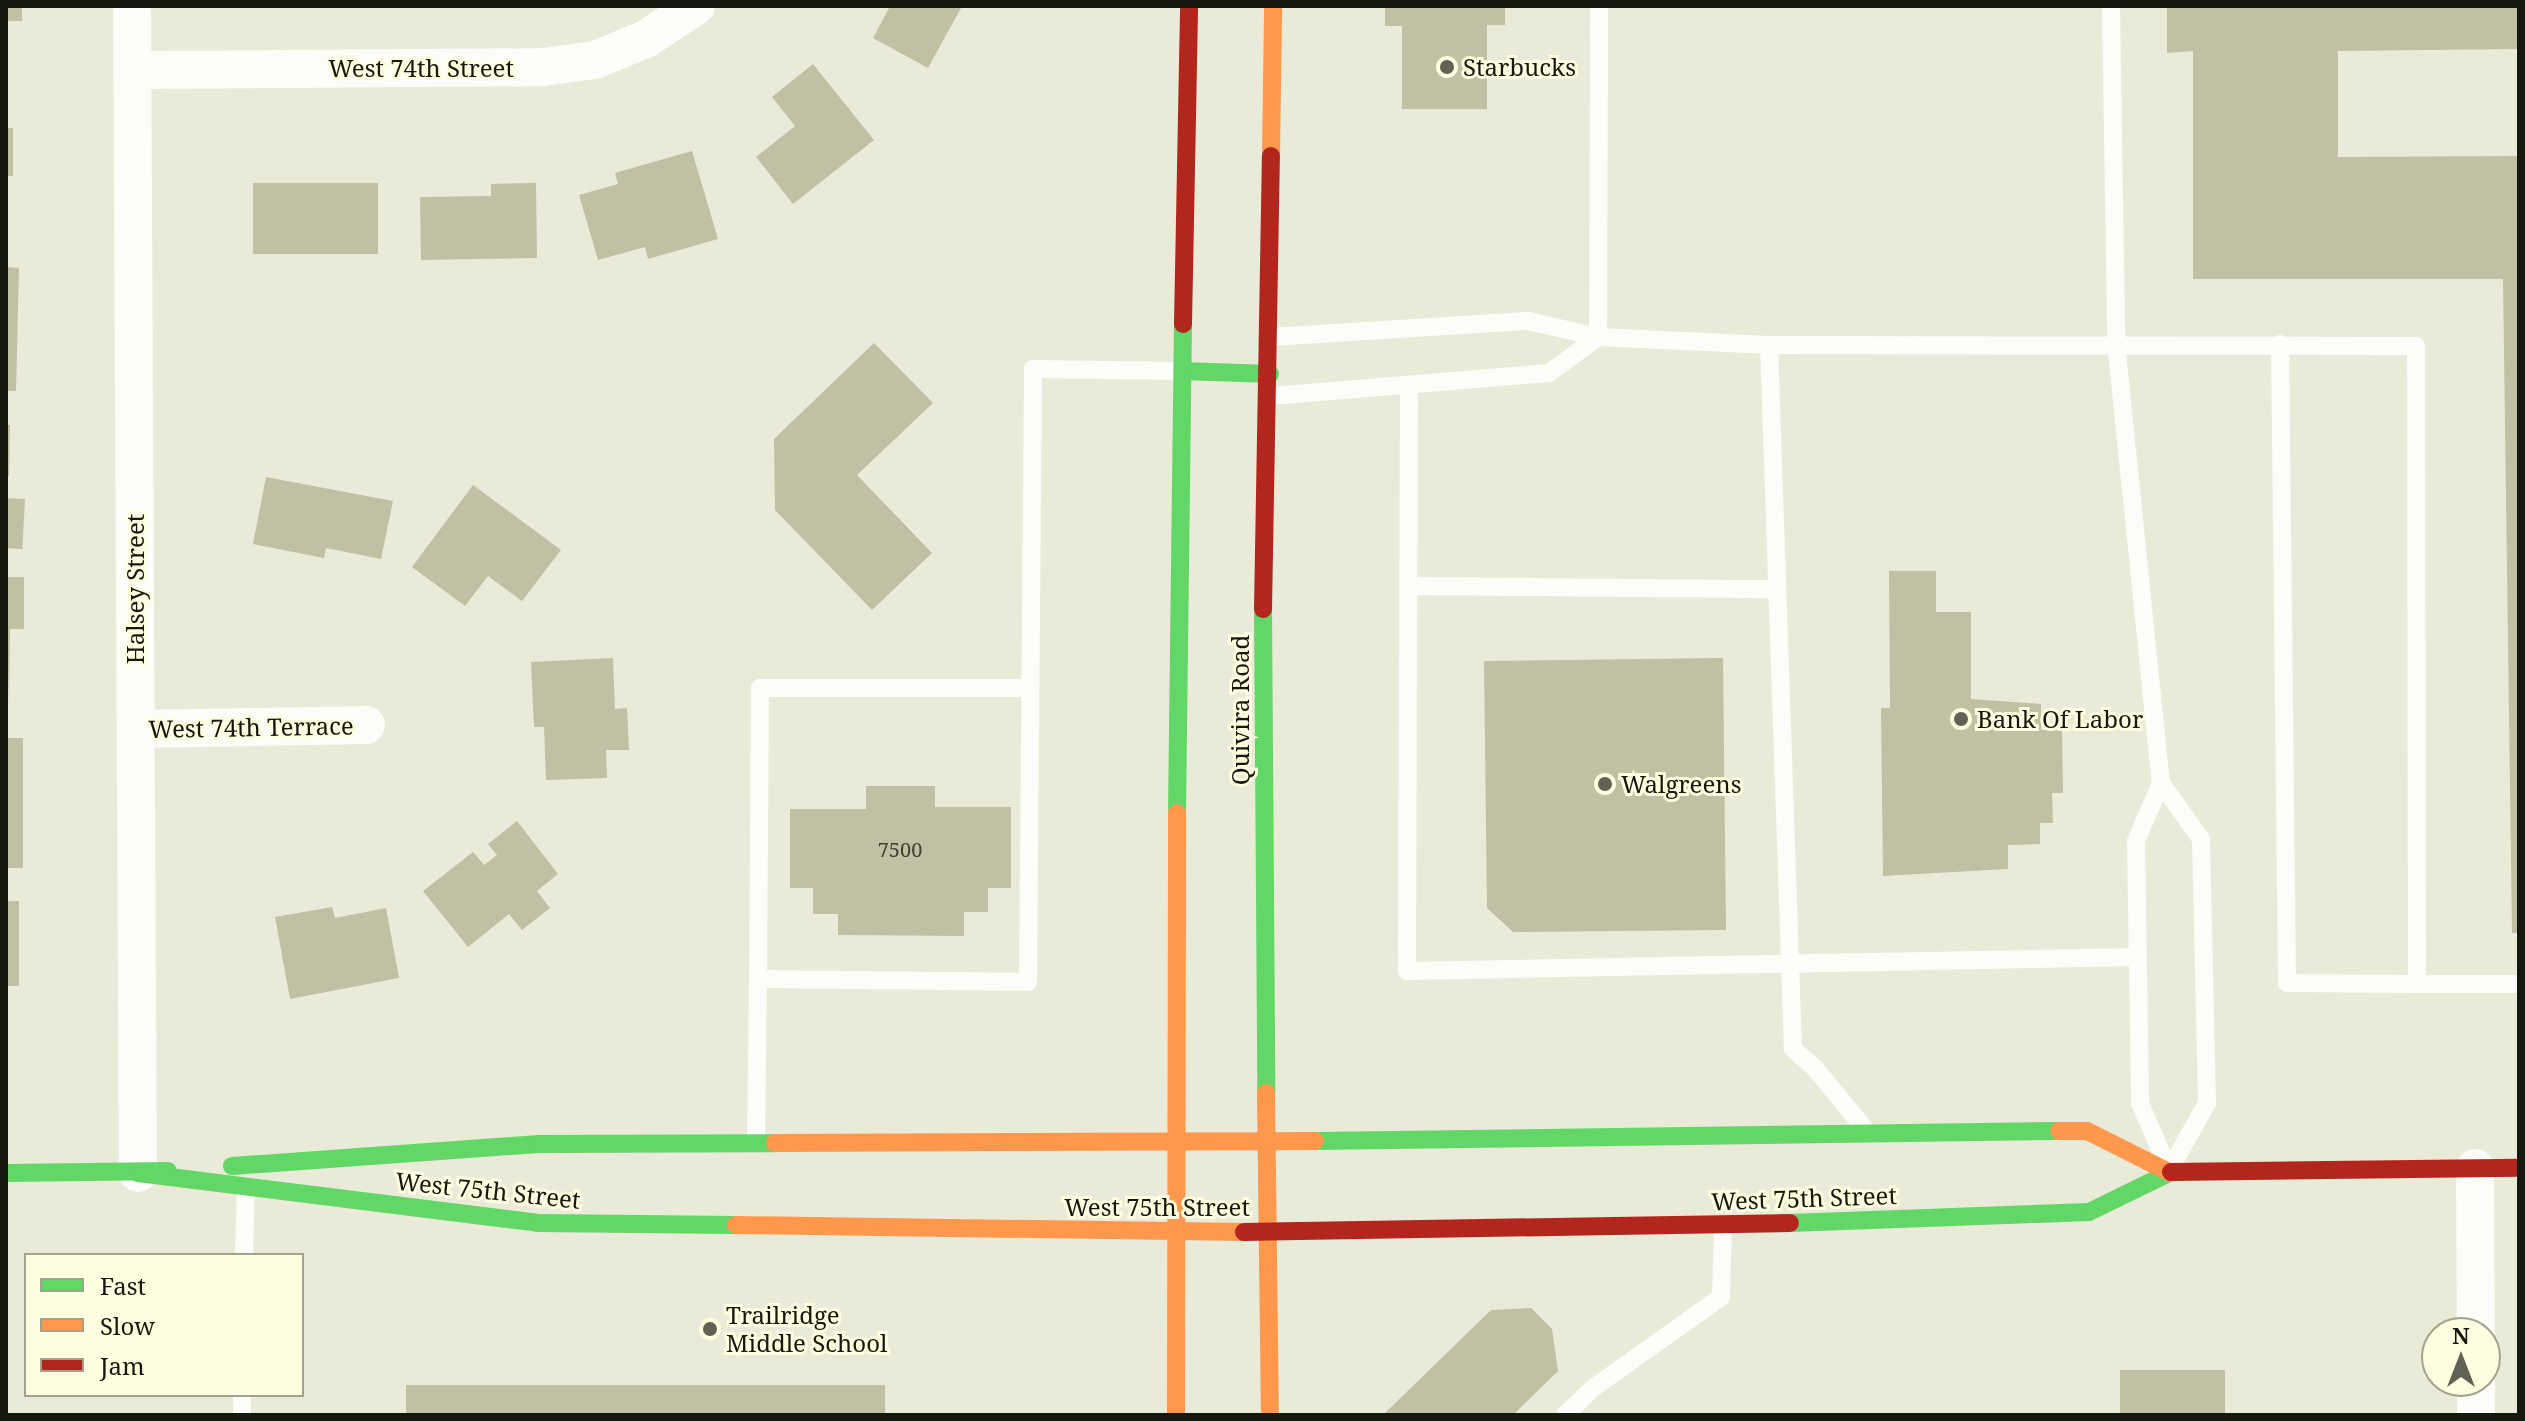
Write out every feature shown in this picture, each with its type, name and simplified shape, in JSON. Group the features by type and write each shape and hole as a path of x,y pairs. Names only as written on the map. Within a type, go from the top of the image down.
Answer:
{"main road":[{"path":"1171,1412 1176,1232 1189,6"},
{"name":"Quivira Road","path":"1270,1415 1262,697 1271,337 1273,6"},
{"path":"1183,371 1270,374"},
{"name":"West 75th Street","path":"6,1173 138,1173 538,1144 1176,1142 1867,1131 2087,1131 2169,1172"},
{"name":"West 75th Street","path":"138,1173 537,1223 1270,1232 1723,1225 2089,1212 2169,1172 2519,1168"}],"street":[{"name":"Halsey Street","path":"132,6 138,1173"},
{"name":"West 74th Street","path":"133,70 543,67 595,60 646,39 696,6"},
{"name":"West 74th Terrace","path":"136,729 366,725"},
{"path":"2475,1168 2476,1317"}],"lane":[{"path":"1598,337 1599,6"},
{"path":"2111,6 2116,342 2161,783 2136,841 2140,1103 2169,1172"},
{"path":"1271,337 1528,321 1598,337 1769,345 2116,342 2416,346 2417,984"},
{"path":"1270,396 1409,388 1549,373 1598,337"},
{"path":"2280,344 2287,983 2519,984"},
{"path":"1769,345 1793,1049 1814,1067 1867,1131"},
{"path":"758,979 1028,982 1033,369 1183,371"},
{"path":"1409,388 1407,971 1789,967 2138,957"},
{"path":"1409,586 1777,589"},
{"path":"756,1143 760,688 1030,688"},
{"path":"2161,783 2201,839 2207,1088 2207,1103 2169,1172"},
{"path":"244,1253 246,1187"},
{"path":"1565,1415 1593,1388 1721,1297 1723,1225"}],"building":[{"path":"6,6 22,6 22,21 6,21"},
{"path":"890,6 962,6 928,68 873,38"},
{"path":"1385,6 1505,6 1505,25 1487,25 1487,109 1402,109 1402,26 1385,26"},
{"path":"2167,6 2519,6 2519,49 2338,51 2338,157 2519,156 2519,933 2512,933 2503,279 2193,279 2193,51 2167,53"},
{"path":"813,64 874,140 793,204 756,157 795,126 772,97"},
{"path":"6,128 13,128 13,176 6,176"},
{"path":"692,151 718,239 648,259 645,247 598,260 579,195 618,184 615,173"},
{"path":"253,183 378,183 378,254 253,254"},
{"path":"536,183 537,258 421,260 420,197 491,196 491,184"},
{"path":"6,267 19,268 16,391 6,391"},
{"path":"874,343 933,403 857,475 932,553 872,610 775,510 774,439"},
{"path":"6,425 10,425 9,476 6,476"},
{"path":"266,477 393,501 381,559 326,548 324,558 253,544"},
{"path":"473,485 561,550 522,601 488,576 465,606 412,567"},
{"path":"6,498 25,499 22,549 6,548"},
{"name":"Bank Of Labor","path":"1889,571 1936,571 1936,612 1971,612 1971,699 2041,704 2041,730 2062,730 2063,793 2052,793 2053,823 2040,823 2040,844 2008,845 2008,869 1883,876 1881,708 1890,708"},
{"path":"6,577 24,577 24,629 10,629 9,707"},
{"path":"613,658 615,709 627,708 629,750 606,750 607,778 546,780 544,727 534,727 531,662"},
{"name":"Walgreens","path":"1723,658 1726,930 1513,932 1487,908 1484,661"},
{"path":"6,738 23,738 23,868 6,868"},
{"path":"866,786 935,786 935,807 1011,807 1011,888 988,888 988,912 964,912 964,936 838,935 838,914 813,914 813,888 790,888 790,809 866,809"},
{"path":"517,821 558,874 537,891 550,908 522,930 509,914 468,947 423,891 473,852 484,865 497,855 488,844"},
{"path":"6,901 19,901 19,986 6,986"},
{"path":"332,907 335,918 386,908 399,978 290,999 275,917"},
{"path":"1531,1308 1552,1329 1558,1371 1513,1415 1383,1415 1491,1310"},
{"path":"2120,1370 2225,1370 2225,1415 2120,1415"},
{"path":"406,1385 885,1385 885,1415 406,1415"}],"traffic: fast":[{"path":"1177,813 1183,324"},
{"path":"1183,371 1270,374"},
{"path":"1263,609 1266,1093"},
{"path":"1315,1141 2059,1131"},
{"path":"232,1166 538,1144 775,1143"},
{"path":"6,1173 168,1171"},
{"path":"1790,1223 2089,1212 2171,1172"},
{"path":"138,1173 537,1223 736,1225"}],"traffic: slow":[{"path":"1271,156 1273,6"},
{"path":"1176,1415 1177,813"},
{"path":"1266,1093 1270,1415"},
{"path":"2059,1131 2087,1131 2169,1172"},
{"path":"775,1143 1315,1141"},
{"path":"736,1225 1244,1232"}],"traffic: jam":[{"path":"1183,324 1189,6"},
{"path":"1263,609 1271,156"},
{"path":"2171,1172 2519,1168"},
{"path":"1244,1232 1790,1223"}],"place":[{"name":"Starbucks","path":"1447,67"},
{"name":"Bank Of Labor","path":"1961,719"},
{"name":"Walgreens","path":"1605,784"},
{"name":"Trailridge Middle School","path":"710,1329"}]}
